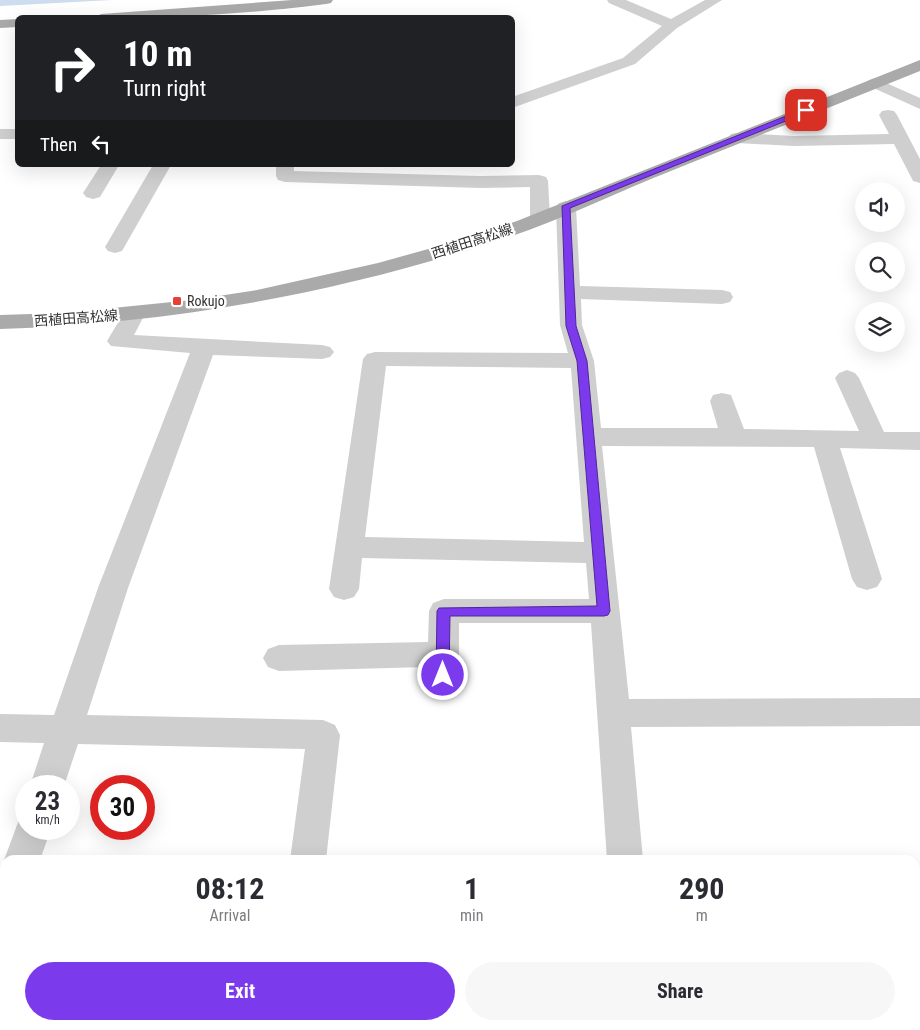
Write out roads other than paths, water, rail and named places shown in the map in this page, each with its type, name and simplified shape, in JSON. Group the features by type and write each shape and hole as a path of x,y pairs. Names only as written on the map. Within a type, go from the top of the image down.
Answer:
{"main road":[{"path":"146,15 280,6 326,0"},
{"path":"0,24 15,23"},
{"name":"西植田高松線","path":"0,322 134,314 273,293 357,276 510,230 920,65"}],"street":[{"path":"614,0 672,25"},
{"path":"515,102 629,61 672,25 710,1"},
{"path":"875,83 920,104"},
{"path":"888,115 920,177"},
{"path":"0,134 15,134"},
{"path":"737,138 794,141 901,139"},
{"path":"93,193 109,167"},
{"path":"115,247 161,167"},
{"path":"283,177 383,172 478,173 539,181 540,217"},
{"path":"566,206 571,326 582,361 615,713 625,855"},
{"path":"570,292 722,297"},
{"path":"134,314 119,341 322,352"},
{"path":"51,775 113,588 204,347"},
{"path":"344,589 375,359 582,361"},
{"path":"847,378 876,441"},
{"path":"722,401 734,437"},
{"path":"589,437 734,437 920,441"},
{"path":"824,439 867,579"},
{"path":"350,547 599,553"},
{"path":"279,658 443,664 444,611 604,611"},
{"path":"615,713 920,712"},
{"path":"0,728 323,736 309,855"},
{"path":"24,855 29,840"}],"water":[{"path":"0,0 112,0 0,6"}],"place":[{"name":"Rokujo","path":"177,301"}]}
